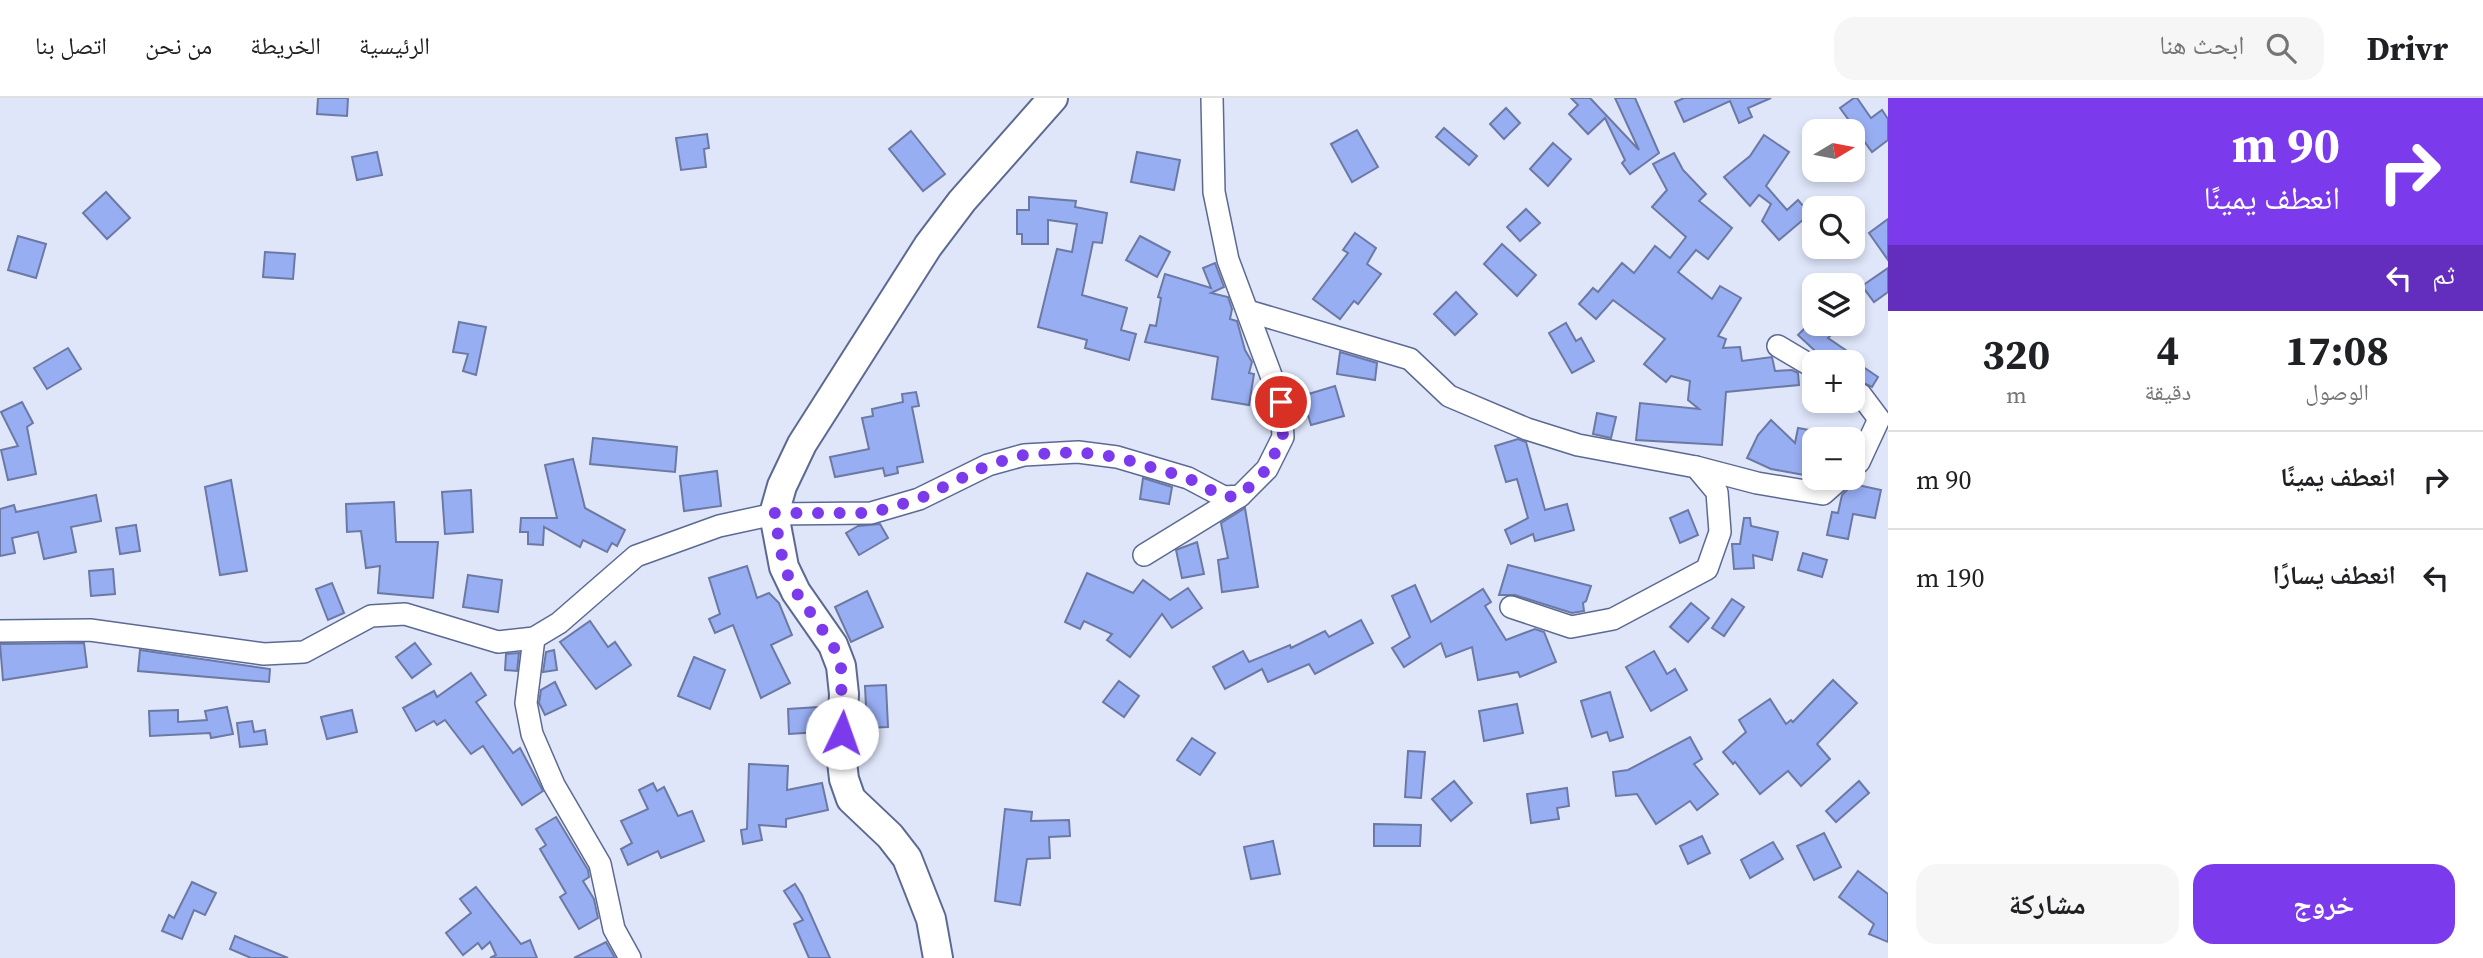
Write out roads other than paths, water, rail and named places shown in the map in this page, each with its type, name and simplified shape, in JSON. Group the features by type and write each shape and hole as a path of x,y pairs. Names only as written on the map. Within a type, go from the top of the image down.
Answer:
{"main road":[{"path":"938,958 930,919 907,858 890,836 851,799 844,779 841,753 844,694 841,666 833,645 796,592 784,567 774,513 782,486 802,443 851,372 928,246 962,201 1053,98"}],"street":[{"path":"1144,555 1240,496 1267,469 1283,437 1281,402 1228,260 1214,192 1212,98"},
{"path":"1248,311 1410,359 1449,396 1527,429 1578,445 1696,467 1757,483 1823,494 1828,490"},
{"path":"1778,346 1802,360"},
{"path":"1865,401 1880,419 1865,449"},
{"path":"0,631 90,630 264,654 304,652 371,616 405,614 498,642 534,638 559,623 636,556 719,526 774,513 871,513 919,499 988,465 1024,455 1077,452 1117,457 1188,478 1224,497 1240,496"},
{"path":"1511,607 1571,627 1613,620 1707,569 1720,532 1717,492 1696,467"},
{"path":"534,638 526,704 532,734 554,785 600,864 614,929 630,958"}]}
